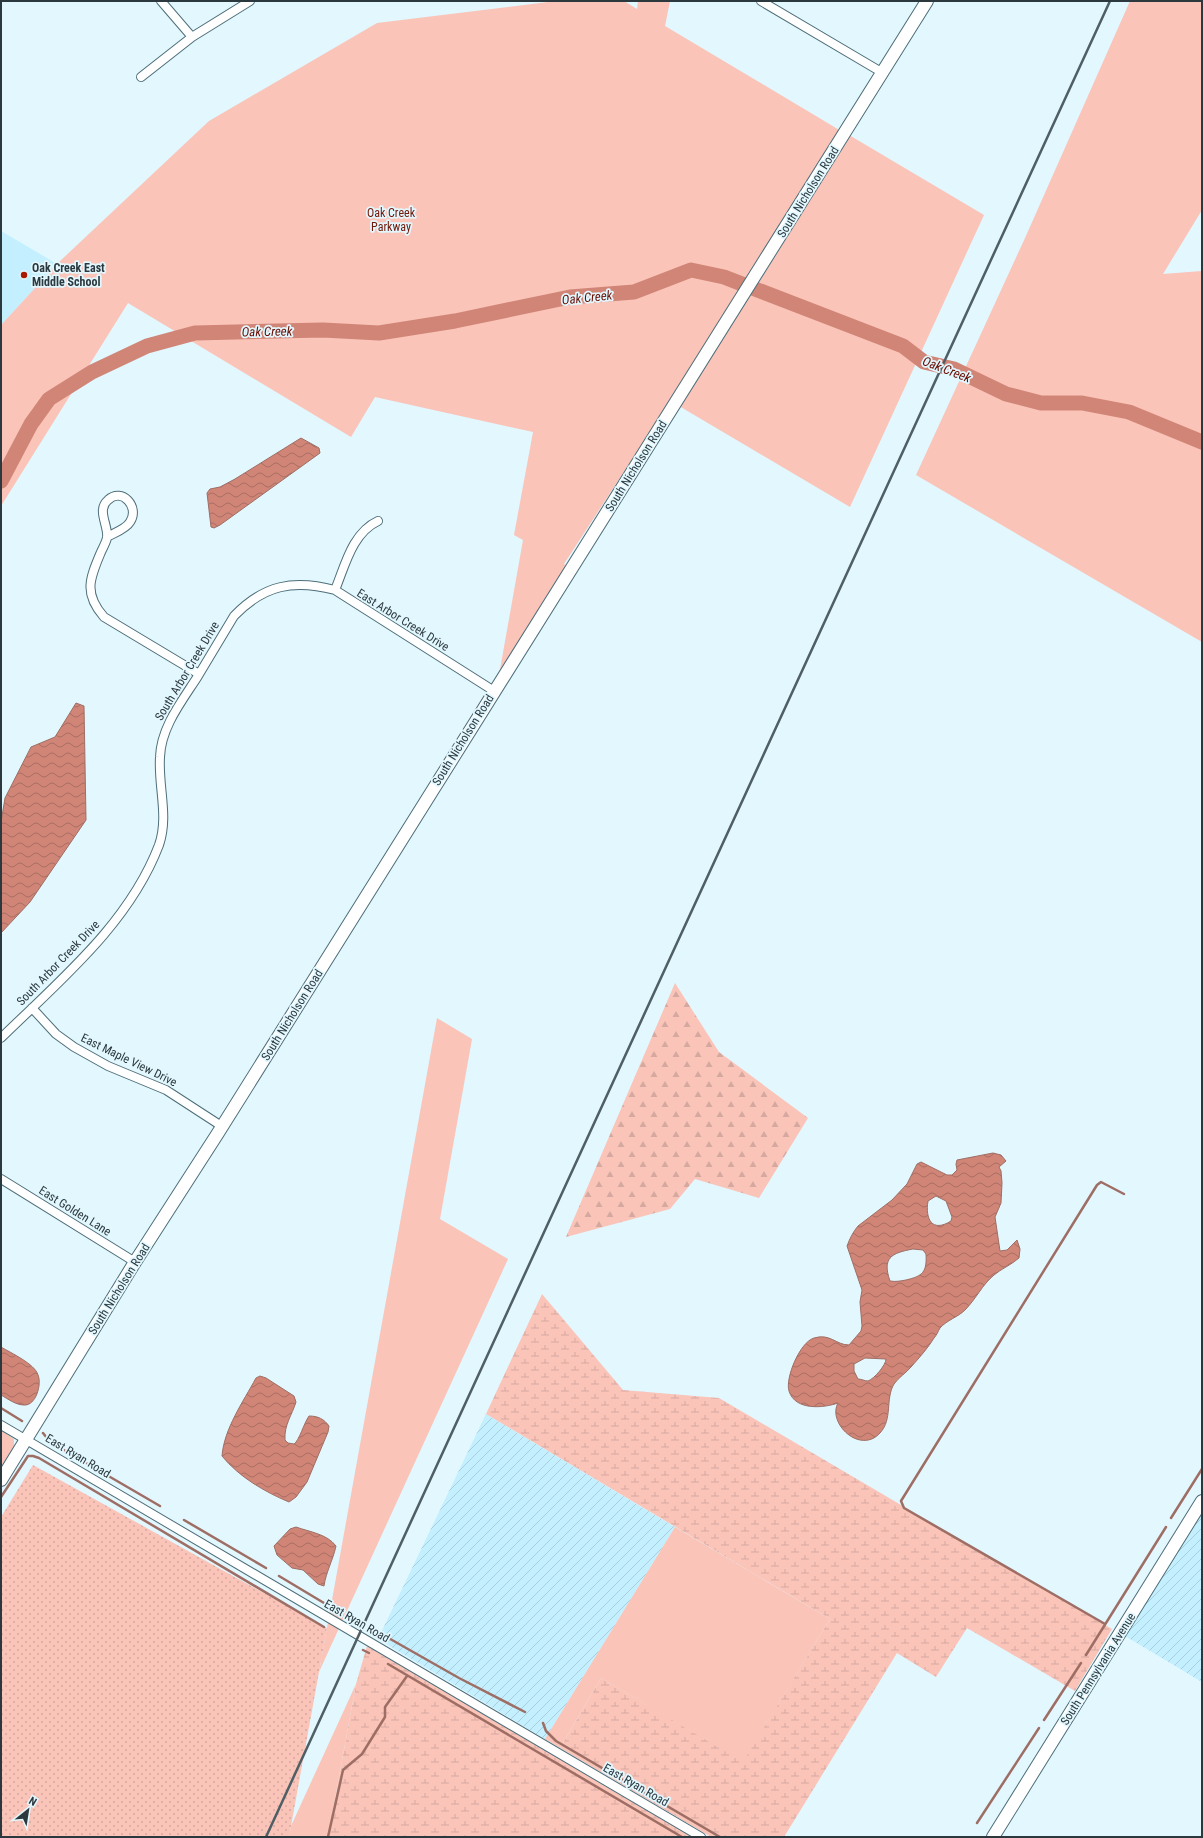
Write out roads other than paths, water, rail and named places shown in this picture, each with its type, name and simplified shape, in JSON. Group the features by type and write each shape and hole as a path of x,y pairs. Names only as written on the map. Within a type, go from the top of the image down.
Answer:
{"street":[{"path":"161,1 192,37"},
{"path":"141,76 192,37 250,1"},
{"path":"761,1 883,73"},
{"name":"South Nicholson Road","path":"1,1480 136,1262 223,1126 927,1"},
{"path":"107,537 130,522 133,514 133,506 129,500 122,496 114,496 107,500 103,507 107,537 91,581 91,595 95,606 104,617 199,674"},
{"path":"334,590 355,541 369,525 378,521"},
{"name":"East Arbor Creek Drive","path":"294,585 308,585 334,590 494,691"},
{"name":"South Arbor Creek Drive","path":"1,1038 85,955 117,919 144,876 159,843 164,822 160,757 163,737 171,718 234,616 247,603 262,593 277,588 294,585"},
{"name":"East Maple View Drive","path":"32,1008 56,1034 74,1048 108,1066 166,1090 223,1126"},
{"name":"East Golden Lane","path":"1,1179 136,1262"},
{"name":"East Ryan Road","path":"1,1425 701,1837"},
{"name":"South Pennsylvania Avenue","path":"993,1837 1202,1501"}],"water":[{"path":"301,438 319,448 320,453 220,525 214,528 211,527 207,493 210,489 220,487 235,479"},
{"path":"76,703 84,706 86,820 30,902 1,933 1,822 5,798 31,747 55,737"},
{"path":"993,1153 1001,1155 1006,1161 999,1167 1001,1171 1002,1183 1001,1203 995,1217 1000,1251 1007,1250 1017,1240 1020,1249 1019,1258 994,1275 965,1310 940,1328 923,1353 894,1384 891,1390 886,1422 880,1433 872,1439 863,1440 855,1438 847,1434 837,1419 836,1411 838,1403 818,1407 810,1406 797,1402 792,1397 788,1385 791,1370 804,1346 814,1338 829,1338 849,1345 861,1331 860,1302 862,1290 847,1246 856,1228 892,1200 907,1184 917,1164 921,1162 947,1175 952,1175 957,1170 957,1160","holes":["936,1196 946,1201 952,1217 951,1221 939,1225 935,1225 931,1222 927,1208 928,1201","913,1249 923,1250 926,1254 926,1265 923,1272 916,1277 906,1280 890,1281 887,1267 888,1262 890,1258 899,1252","865,1358 886,1359 879,1372 868,1381 858,1379 854,1371 854,1364"]},
{"path":"1,1347 28,1363 36,1371 39,1384 37,1394 32,1402 24,1405 18,1404 1,1395"},
{"path":"260,1376 266,1378 294,1396 296,1402 287,1425 285,1435 285,1440 288,1443 294,1444 296,1442 309,1416 320,1418 329,1426 328,1432 307,1482 296,1497 289,1502 271,1494 244,1477 222,1456 226,1436 230,1426 256,1378"},
{"path":"296,1527 323,1536 336,1546 324,1586 318,1584 303,1570 292,1568 277,1555 274,1546 290,1529"}],"waterway":[{"name":"Oak Creek","path":"1,481 31,424 49,399 92,372 147,346 195,333 323,330 379,333 455,321 570,297 634,292 691,270 724,277 903,346 924,362 954,369 1006,394 1041,403 1082,403 1129,412 1202,442"},
{"path":"1105,1624 904,1508 901,1501 1097,1185 1101,1182 1124,1194"},
{"path":"1,1408 22,1421"},
{"path":"43,1433 50,1442 160,1506"},
{"path":"1,1497 28,1456 39,1458 324,1627"},
{"path":"1171,1518 1202,1469"},
{"path":"184,1520 266,1568"},
{"path":"1086,1655 1166,1527"},
{"path":"279,1576 339,1612"},
{"path":"385,1636 459,1678 525,1712"},
{"path":"363,1650 369,1653"},
{"path":"1044,1720 1081,1663"},
{"path":"388,1664 682,1837"},
{"path":"328,1837 343,1770 362,1754 385,1717 385,1707 407,1676"},
{"path":"543,1723 546,1731 556,1741 720,1837"},
{"path":"977,1823 1039,1728"}],"railway":[{"path":"266,1837 1110,1"}],"place":[{"name":"Oak Creek East Middle School","path":"24,275"}],"park label":[{"name":"Oak Creek Parkway","path":"391,220"}]}
